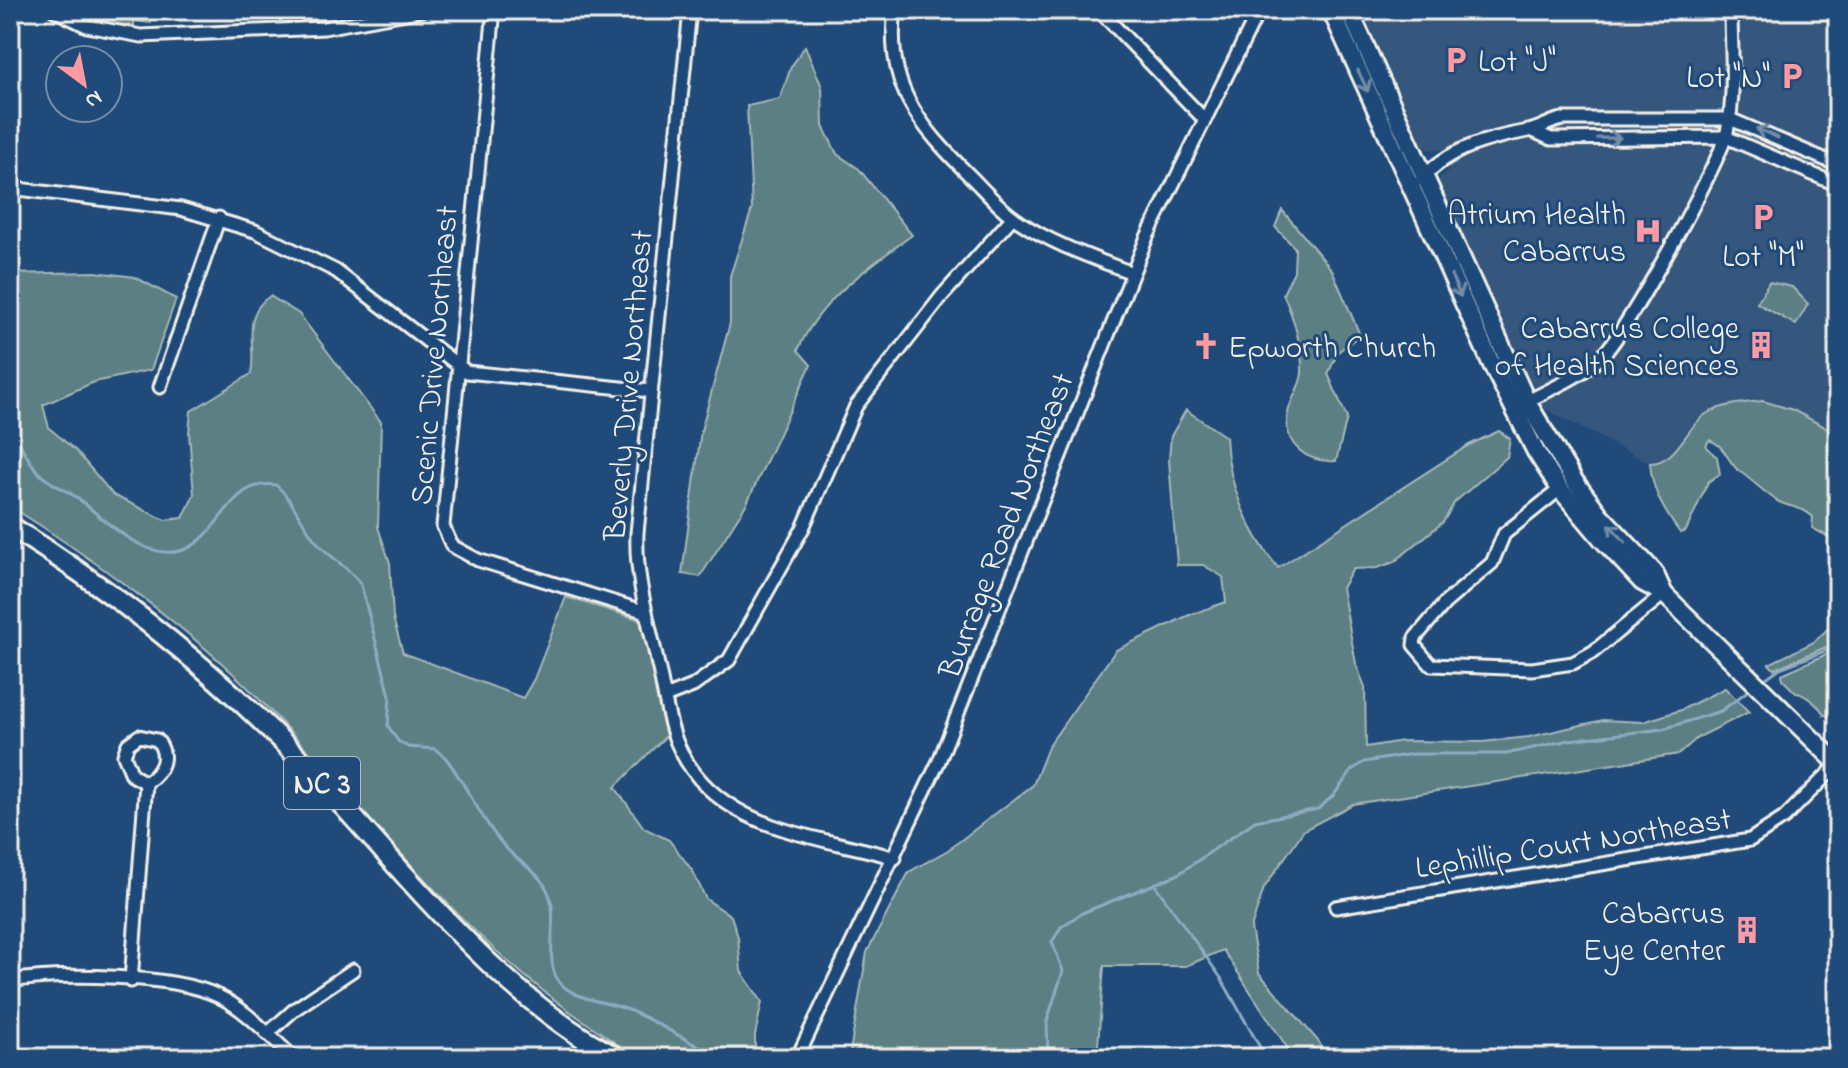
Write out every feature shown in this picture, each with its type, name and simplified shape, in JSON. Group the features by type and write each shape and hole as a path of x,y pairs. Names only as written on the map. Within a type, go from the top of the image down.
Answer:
{"main road":[{"path":"1331,10 1412,190 1560,489 1642,582 1664,594 1838,764"},
{"path":"1349,10 1425,174 1520,405 1600,515 1654,572 1664,594"},
{"name":"NC 3","path":"10,526 132,611 223,687 308,768 510,981 557,1019 618,1058"}],"street":[{"path":"54,10 87,26 141,36 324,28 423,10"},
{"name":"Scenic Drive Northeast","path":"494,10 443,519 446,537 452,546 478,560 646,612"},
{"name":"Beverly Drive Northeast","path":"690,10 636,550 665,697 681,752 719,799 767,826 895,858"},
{"path":"895,10 892,45 896,68 908,104 933,139 1013,217 1053,241 1132,273"},
{"path":"1099,10 1204,119"},
{"name":"Burrage Road Northeast","path":"797,1058 939,761 1132,273 1259,10"},
{"path":"1520,405 1590,366 1614,342 1726,137 1730,119 1731,10"},
{"path":"1533,131 1540,124 1563,119 1730,119 1838,165"},
{"path":"1412,190 1425,174 1465,148 1486,139 1533,131 1551,139 1726,137 1838,185"},
{"path":"10,188 181,209 255,231 336,271 458,366 476,374 650,391"},
{"path":"665,697 693,686 729,660 803,528 856,406 942,296 1013,217"},
{"path":"160,387 219,218"},
{"path":"1560,489 1504,534 1492,563 1445,603 1415,638 1414,645 1431,665 1532,669 1573,663 1593,652 1664,594"},
{"name":"Lephillip Court Northeast","path":"1336,907 1750,840 1784,818 1838,764"},
{"path":"131,981 146,783"},
{"path":"267,1034 295,1009 353,970"},
{"path":"10,981 66,977 186,985 230,1002 294,1058"}],"shaded area":[{"name":"Atrium Health Cabarrus","path":"1359,10 1838,10 1838,434 1777,404 1763,401 1733,405 1708,412 1689,429 1662,463 1650,463 1541,407 1531,383 1523,374 1500,317 1441,192 1439,179 1450,168 1440,149 1429,150 1418,142"}],"green space":[{"path":"72,10 157,10 151,23 134,21 134,26 105,22"},
{"path":"805,46 822,87 823,126 837,154 859,169 912,235 847,285 808,331 798,350 811,365 747,503 700,577 682,574 701,431 730,323 730,276 752,209 747,106 780,99 791,67"},
{"path":"1282,210 1332,270 1360,335 1338,352 1328,374 1347,418 1336,461 1306,455 1293,443 1289,434 1288,413 1301,378 1302,364 1297,332 1283,294 1294,271 1295,248 1275,227"},
{"path":"95,272 135,277 176,299 151,370 94,382 43,405 49,428 76,451 113,495 165,520 183,518 194,495 189,433 191,411 251,374 252,321 255,312 270,296 299,314 381,422 378,527 390,563 393,618 403,653 523,698 534,679 566,597 641,620 666,736 615,787 644,828 669,840 692,870 706,899 731,916 738,937 741,971 762,1002 755,1035 755,1058 671,1061 639,1056 618,1045 544,992 454,910 288,729 220,661 132,590 10,506 10,274"},
{"path":"1769,282 1792,287 1808,304 1796,325 1757,303"},
{"path":"1763,401 1793,410 1838,434 1838,542 1812,528 1813,517 1809,514 1770,496 1739,471 1719,446 1709,440 1706,446 1717,457 1720,474 1708,482 1686,531 1680,533 1664,509 1653,483 1650,463 1674,451 1706,414 1726,406"},
{"path":"1186,410 1226,437 1235,490 1249,523 1278,568 1469,445 1499,431 1510,439 1507,457 1455,502 1443,522 1394,562 1377,568 1353,569 1342,588 1356,664 1365,687 1366,747 1402,741 1482,742 1529,737 1603,720 1643,722 1681,710 1725,688 1749,712 1697,738 1679,754 1353,804 1304,830 1264,888 1251,928 1259,973 1319,1042 1327,1058 1294,1058 1223,950 1186,966 1104,966 1097,1058 832,1058 850,1052 867,952 909,872 948,850 1033,785 1049,745 1116,650 1187,616 1226,602 1223,577 1203,565 1177,565 1169,460 1171,436"},
{"path":"1838,619 1838,642 1774,669 1769,664 1814,642"},
{"path":"1838,649 1838,718 1824,715 1812,701 1796,693 1782,679 1782,674"}],"waterway":[{"path":"10,426 43,477 75,496 128,538 157,551 186,549 209,532 236,498 247,490 260,485 276,485 316,541 361,585 390,696 388,726 398,741 408,747 435,749 445,757 497,838 534,873 548,892 553,915 552,955 556,977 577,995 638,1014 718,1058"},
{"path":"1762,681 1780,668 1838,646"},
{"path":"1048,1058 1047,1021 1063,971 1052,942 1061,927 1082,913 1177,875 1255,821 1318,809 1334,795 1352,770 1364,762 1413,754 1506,754 1569,740 1663,729 1721,711 1753,687"},
{"path":"1155,885 1221,978 1266,1058"}],"place":[{"name":"Lot \"J\"","path":"1456,60"},
{"name":"Lot \"N\"","path":"1792,76"},
{"name":"Lot \"M\"","path":"1763,217"},
{"name":"Atrium Health Cabarrus","path":"1648,231"},
{"name":"Cabarrus College of Health Sciences","path":"1761,345"},
{"name":"Epworth Church","path":"1206,346"},
{"name":"Cabarrus Eye Center","path":"1747,930"}]}
